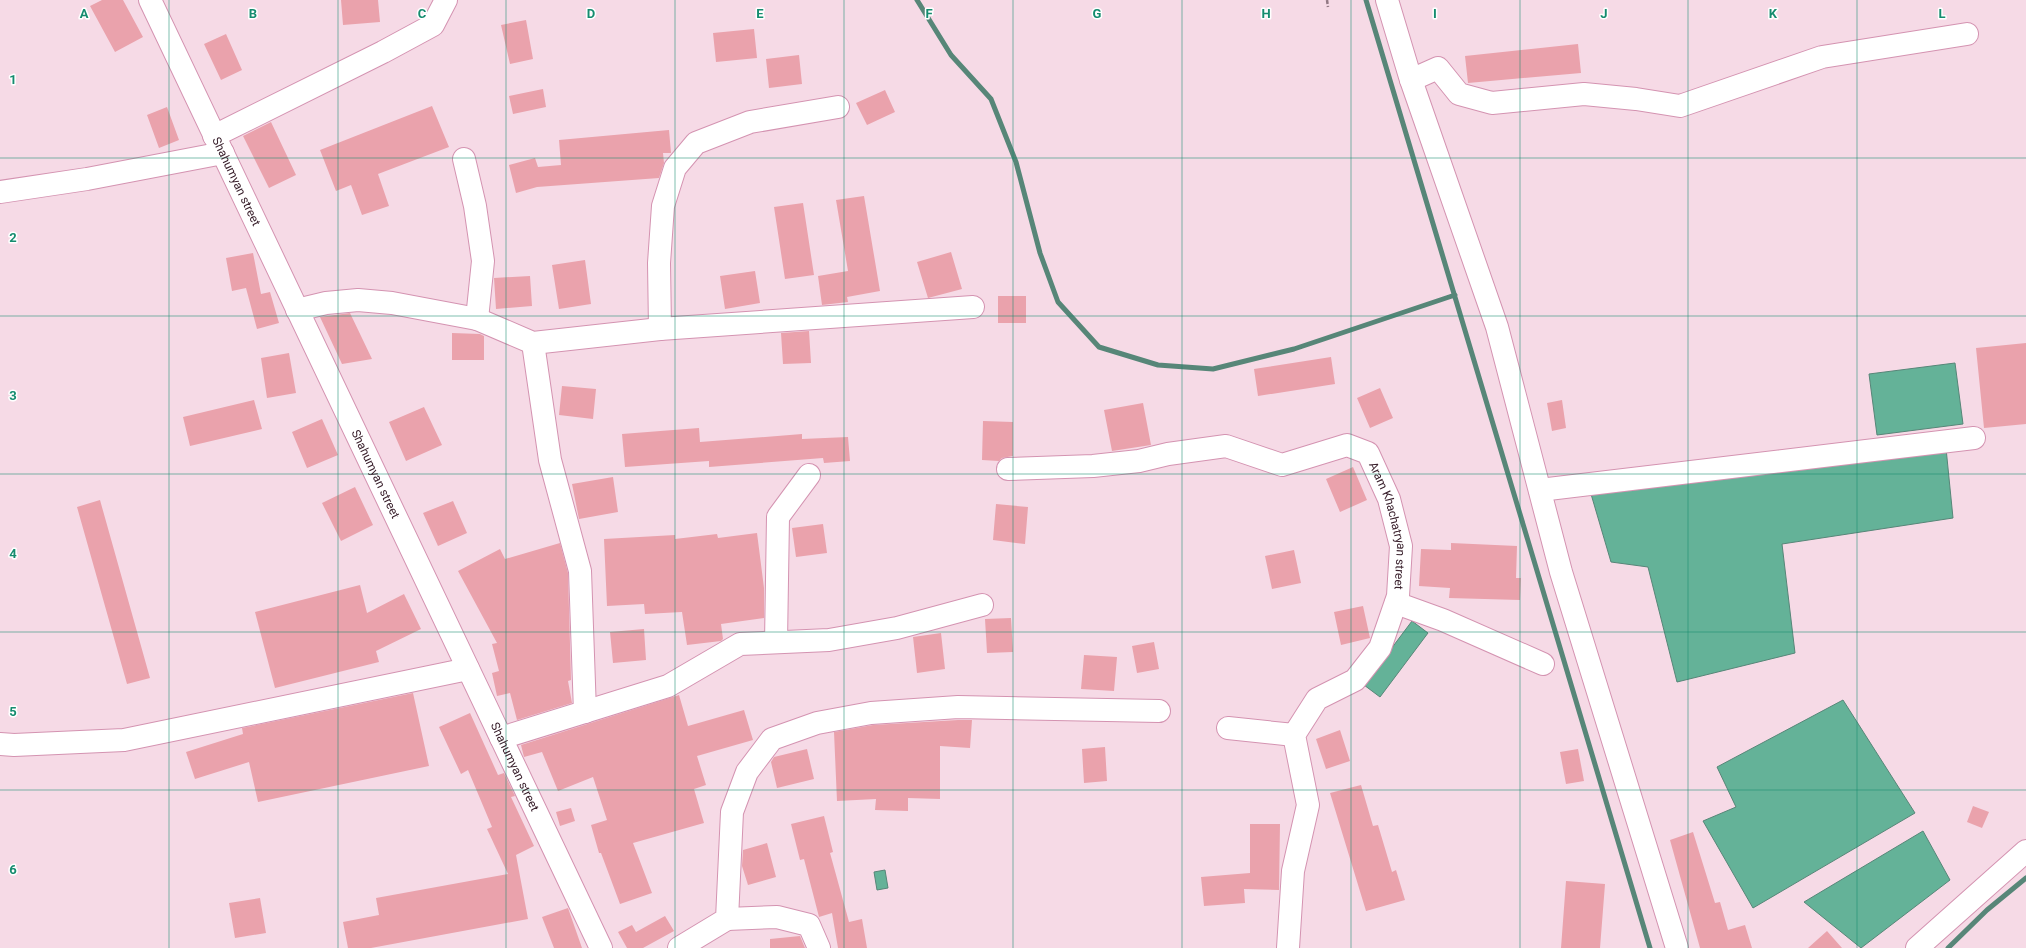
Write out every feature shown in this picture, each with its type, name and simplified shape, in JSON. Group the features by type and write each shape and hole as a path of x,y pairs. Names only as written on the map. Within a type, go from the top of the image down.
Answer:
{"street":[{"name":"Shahumyan street","path":"150,0 601,948"},
{"path":"0,192 87,179 218,144 432,25 446,0"},
{"path":"1387,0 1411,80 1497,327 1561,572 1677,948"},
{"path":"1411,80 1438,68 1459,94 1492,103 1584,94 1636,99 1680,106 1727,91 1822,56 1967,34"},
{"path":"660,329 659,263 663,206 675,168 696,143 750,122 838,107"},
{"path":"464,159 475,206 484,261 478,319"},
{"path":"297,310 326,303 358,300 392,303 478,319 533,343 660,329 973,307"},
{"path":"533,343 550,460 580,571 585,712"},
{"path":"1540,490 1974,438"},
{"name":"Aram Khachatryan street","path":"1008,469 1093,466 1139,461 1168,454 1226,446 1282,465 1347,445 1368,453 1389,499 1401,546 1398,596 1380,648 1355,680 1317,699 1294,735"},
{"path":"776,642 778,517 809,475"},
{"path":"1396,603 1443,620 1543,664"},
{"path":"501,738 668,686 740,644 829,640 897,628 982,605"},
{"path":"0,744 14,745 124,740 468,669"},
{"path":"727,919 732,812 748,772 772,739 817,723 886,712 958,707 1159,711"},
{"path":"1228,728 1294,735 1308,805 1292,871 1288,948"},
{"path":"1917,948 2026,851"},
{"path":"679,948 727,919 777,917 809,925 819,948"}],"path":[{"path":"1326,0 1328,7"}],"shaded area":[{"path":"1955,363 1963,424 1877,435 1869,374"},
{"path":"1946,448 1953,518 1782,544 1795,653 1677,682 1648,567 1611,562 1591,494"},
{"path":"1412,621 1428,633 1380,697 1364,685"},
{"path":"1843,700 1915,813 1753,908 1703,821 1736,807 1717,767"},
{"path":"1923,831 1950,880 1861,948 1804,902"},
{"path":"885,870 888,888 877,890 874,872"}],"building":[{"path":"102,0 123,0 143,37 115,52 90,6"},
{"path":"341,0 378,0 380,22 343,25"},
{"path":"526,20 533,59 510,64 501,25"},
{"path":"754,29 757,58 716,62 713,33"},
{"path":"226,34 242,70 221,80 204,44"},
{"path":"1578,44 1581,73 1468,83 1465,56"},
{"path":"799,55 802,84 769,88 766,59"},
{"path":"543,89 546,107 513,114 509,96"},
{"path":"885,90 895,112 867,125 856,103"},
{"path":"432,106 449,147 378,174 389,206 362,215 351,185 336,191 320,150"},
{"path":"167,107 179,140 159,148 147,115"},
{"path":"271,122 296,175 269,188 243,136"},
{"path":"669,130 671,153 663,153 664,163 659,178 537,187 516,193 509,165 535,158 538,167 561,165 559,140"},
{"path":"864,196 880,291 847,297 848,302 822,305 818,276 848,271 836,200"},
{"path":"803,203 814,275 785,279 774,207"},
{"path":"951,252 962,289 928,298 917,262"},
{"path":"253,253 261,294 270,292 279,323 257,329 246,288 232,291 226,258"},
{"path":"585,260 591,304 559,309 552,265"},
{"path":"755,271 760,303 725,309 720,276"},
{"path":"530,276 532,306 496,309 494,278"},
{"path":"998,296 1026,296 1026,323 998,323"},
{"path":"350,313 372,359 342,364 320,317"},
{"path":"809,331 811,363 783,364 781,333"},
{"path":"452,333 480,334 484,336 484,360 452,360"},
{"path":"2026,343 2026,424 1984,428 1976,348"},
{"path":"289,353 296,393 267,398 261,358"},
{"path":"1331,357 1335,384 1258,396 1254,369"},
{"path":"562,386 596,389 593,419 559,415"},
{"path":"1380,388 1393,418 1370,428 1357,398"},
{"path":"254,400 262,429 190,446 183,417"},
{"path":"1562,400 1566,428 1552,431 1547,403"},
{"path":"1143,403 1151,445 1112,451 1104,410"},
{"path":"424,407 442,445 406,461 389,422"},
{"path":"322,419 338,455 307,468 292,432"},
{"path":"983,421 1013,422 1013,456 1002,458 999,461 982,460"},
{"path":"699,428 700,442 802,434 802,439 848,437 850,461 824,463 823,458 709,467 709,461 625,467 622,434"},
{"path":"1353,467 1367,500 1340,512 1326,479"},
{"path":"613,477 618,512 579,519 572,484"},
{"path":"355,487 373,525 341,541 322,503"},
{"path":"100,500 150,678 127,684 77,507"},
{"path":"453,501 467,533 438,546 423,513"},
{"path":"996,504 1028,507 1025,544 993,540"},
{"path":"823,524 827,553 796,557 792,528"},
{"path":"757,533 764,588 764,618 721,624 723,639 721,641 687,645 682,612 645,614 644,604 607,606 604,539 675,535 675,539 717,534 718,538"},
{"path":"560,543 568,573 571,680 568,681 572,703 517,720 510,693 497,696 492,673 499,671 492,644 497,643 458,571 500,549 505,559"},
{"path":"1451,543 1517,546 1516,578 1521,578 1520,600 1449,598 1450,588 1419,586 1421,549 1451,550"},
{"path":"1294,550 1301,583 1272,589 1265,556"},
{"path":"360,585 367,613 404,594 421,629 376,651 379,662 275,688 255,612"},
{"path":"1363,606 1370,638 1341,645 1334,612"},
{"path":"1011,618 1013,652 987,653 985,619"},
{"path":"644,629 646,660 613,663 610,632"},
{"path":"941,633 945,669 917,673 913,637"},
{"path":"1154,642 1159,669 1137,673 1132,646"},
{"path":"1084,655 1117,657 1114,691 1081,689"},
{"path":"413,693 429,766 258,802 249,762 195,779 186,752 243,734 242,728"},
{"path":"679,695 688,726 744,710 753,740 697,756 706,785 694,789 704,823 633,843 652,893 620,904 601,853 599,853 591,825 607,820 593,777 558,791 542,752 524,757 521,745"},
{"path":"470,713 498,775 504,773 515,796 511,797 534,846 516,855 528,919 371,948 348,948 343,922 379,915 376,898 508,874 487,829 492,827 468,770 461,774 439,727"},
{"path":"972,720 970,748 940,746 940,799 908,798 908,811 875,810 876,799 837,801 834,732 873,725"},
{"path":"1340,730 1350,761 1326,769 1316,739"},
{"path":"1105,747 1107,781 1084,783 1082,749"},
{"path":"807,749 814,779 777,788 771,762 774,757"},
{"path":"1578,749 1584,781 1566,784 1560,752"},
{"path":"1361,785 1373,826 1378,825 1392,872 1396,870 1405,900 1366,911 1330,793"},
{"path":"1973,806 1989,812 1982,828 1967,822"},
{"path":"571,808 575,821 560,826 556,812"},
{"path":"824,816 833,852 830,853 849,922 862,919 867,948 838,948 832,913 819,917 804,859 800,860 791,824"},
{"path":"1250,824 1280,824 1279,890 1244,889 1245,903 1204,906 1201,877 1250,873"},
{"path":"1693,832 1715,903 1720,902 1728,930 1745,925 1752,948 1700,948 1670,840"},
{"path":"767,843 776,877 748,885 742,866 743,850"},
{"path":"1566,881 1605,884 1600,948 1561,948"},
{"path":"260,898 266,933 235,938 229,903"},
{"path":"568,908 582,948 554,948 542,917"},
{"path":"665,916 674,931 643,948 627,948 618,932 632,925 636,932"},
{"path":"1827,931 1842,948 1808,948"},
{"path":"800,936 805,948 770,948 770,939"}],"waterway":[{"path":"917,0 951,55 991,99 1016,162 1040,253 1058,302 1099,347 1158,365 1213,369 1294,349 1455,295"},
{"path":"1366,0 1650,948"},
{"path":"1948,948 1987,910 2026,878"}]}
